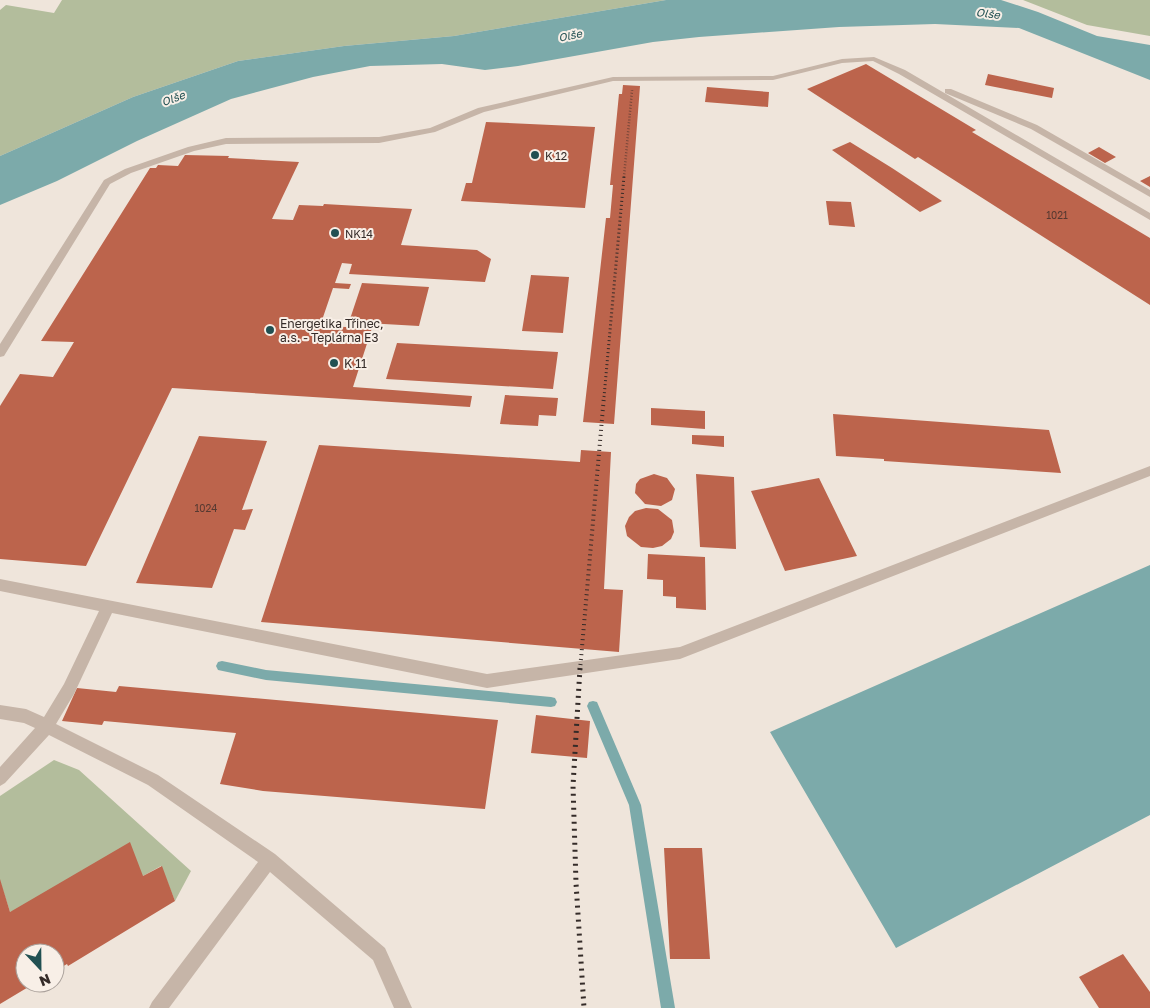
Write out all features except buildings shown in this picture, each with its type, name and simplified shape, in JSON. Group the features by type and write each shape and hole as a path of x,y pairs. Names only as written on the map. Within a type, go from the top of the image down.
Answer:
{"lane":[{"path":"0,352 106,182 128,171 191,150 226,141 379,140 432,130 481,110 613,79 773,78 842,61 874,59 1034,127 1150,194"},
{"path":"902,72 1150,217"},
{"path":"0,585 487,681 680,653 1150,471"},
{"path":"0,778 46,727 68,689 108,607"},
{"path":"0,712 26,716 153,780 269,860 379,954 403,1008"},
{"path":"158,1008 269,860"}],"green space":[{"path":"62,0 666,0 454,36 344,46 238,61 133,97 0,156 0,10 6,5 54,13"},
{"path":"1023,0 1150,0 1150,36 1087,25"},
{"path":"54,760 79,770 191,871 175,901 161,866 143,876 10,912 0,881 0,796"}],"water":[{"name":"Olše","path":"666,0 1001,0 1038,12 1097,36 1150,45 1150,80 1019,28 935,24 839,27 699,37 653,42 485,70 442,64 370,66 313,77 231,99 137,141 57,181 0,205 0,156 133,97 238,61 344,46 454,36"},
{"path":"1150,565 1150,815 896,948 770,732"}],"waterway":[{"path":"222,666 266,675 551,702"},
{"path":"593,706 635,805 668,1008"}],"railway":[{"path":"624,177 632,90"},
{"path":"604,397 624,176"},
{"path":"580,670 604,396"},
{"path":"580,668 573,786 576,883 584,1008"}],"place":[{"name":"K 12","path":"535,155"},
{"name":"NK14","path":"335,233"},
{"name":"Energetika Třinec, a.s. - Teplárna E3","path":"270,330"},
{"name":"K 11","path":"334,363"}]}
